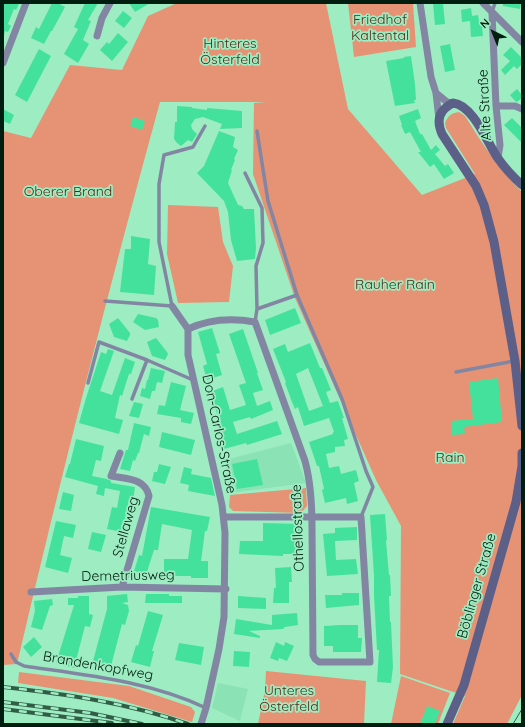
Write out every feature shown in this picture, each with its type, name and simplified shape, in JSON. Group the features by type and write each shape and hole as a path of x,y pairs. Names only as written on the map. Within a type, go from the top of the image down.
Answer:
{"main road":[{"path":"522,185 498,158 476,122 464,106 454,104 442,112 439,119 439,126 442,134 476,186 484,205 494,242 515,360 522,426"},
{"name":"Böblinger Straße","path":"447,724 464,684 516,502 522,466 522,452"}],"street":[{"path":"3,63 26,3"},
{"path":"97,36 102,18 110,3"},
{"path":"420,3 431,77 436,93 439,119"},
{"path":"483,3 522,42"},
{"name":"Alte Straße","path":"492,13 496,106 500,145 498,158"},
{"path":"436,93 448,102 454,104"},
{"path":"496,106 515,106 522,109"},
{"path":"172,306 188,329 211,321 244,320 255,322"},
{"name":"Othellostraße","path":"255,322 305,461 309,477 312,518 313,656 319,662 370,662 361,517"},
{"name":"Don-Carlos-Straße","path":"188,329 188,355 224,517 226,589 224,617 219,649 201,724"},
{"name":"Stellaweg","path":"120,453 111,476 140,482 148,490 150,496 122,587"},
{"path":"224,517 361,517"},
{"name":"Demetriusweg","path":"31,592 122,587 226,589"}],"lane":[{"name":"Alte Straße","path":"492,13 495,3"},
{"path":"105,301 172,306 160,242 159,184 164,155 193,147 205,126"},
{"path":"257,131 268,201 298,295 342,399 366,471 373,487 361,517"},
{"path":"245,173 262,208 263,243 256,266 257,309 255,322"},
{"path":"257,309 298,295"},
{"path":"88,383 99,342 194,380"},
{"path":"132,399 147,360"},
{"path":"456,372 515,360"},
{"name":"Brandenkopfweg","path":"11,654 16,662 24,666 132,683 154,689 205,712"}],"shaded area":[{"path":"291,443 306,483 230,493 225,460"},
{"path":"218,683 248,689 240,721 212,708"}],"green space":[{"path":"177,3 326,3 348,109 422,195 475,174 446,128 445,123 449,117 454,113 459,112 465,116 498,165 522,192 522,695 507,724 453,724 465,696 400,674 401,526 376,480 295,298 253,174 254,103 266,102 160,102 86,382 17,664 3,665 3,131 31,138 70,65 122,70 148,16"},
{"name":"Friedhof Kaltental","path":"348,3 413,3 416,47 354,57"},
{"path":"168,205 218,207 223,242 233,266 229,302 178,303 167,254"},
{"path":"306,488 307,506 301,513 233,511 229,507 230,495"},
{"name":"Unteres Österfeld","path":"266,671 366,681 364,724 258,724 265,690"},
{"path":"19,672 129,686 191,707 195,712 192,722 113,698 18,683"},
{"path":"401,676 450,693 438,724 391,724"}],"building":[{"path":"3,3 19,4 16,10 14,9 8,24 11,26 8,32 5,31 4,36"},
{"path":"52,3 58,3 65,7 44,44 31,38 36,27 39,29"},
{"path":"85,3 98,3 88,20 91,21 83,40 89,44 78,63 64,54 78,29 74,27"},
{"path":"129,3 150,3 135,12"},
{"path":"433,3 443,3 445,24 435,25"},
{"path":"503,3 521,3 520,9 503,6"},
{"path":"471,8 472,16 478,15 480,26 482,26 483,36 471,37 470,21 462,22 461,10"},
{"path":"123,11 132,18 124,28 115,21"},
{"path":"118,33 128,42 112,61 100,50 107,42 109,44"},
{"path":"450,44 455,70 445,72 440,46"},
{"path":"511,47 522,58 522,64 517,69 514,66 505,75 501,70 510,61 503,55"},
{"path":"39,49 51,56 27,102 15,95"},
{"path":"411,56 416,100 414,100 415,103 395,106 386,61"},
{"path":"517,89 522,95 522,98 517,102 510,95"},
{"path":"177,106 207,110 207,108 242,111 242,128 220,129 222,124 203,117 195,119 191,125 192,129 197,134 192,142 188,140 181,146 174,139 175,122 177,122"},
{"path":"3,109 14,115 10,124 3,121"},
{"path":"418,109 421,118 415,121 420,134 422,134 431,150 436,145 440,150 435,154 445,166 448,164 454,173 444,179 434,164 430,167 418,152 421,152 410,132 405,134 401,125 399,116"},
{"path":"133,117 145,121 142,130 130,126"},
{"path":"512,118 522,128 522,143 504,125"},
{"path":"219,131 235,137 233,147 238,150 234,159 235,160 228,183 238,205 242,206 244,209 254,209 256,248 255,259 237,261 231,240 228,212 224,201 197,173 204,166"},
{"path":"131,236 150,239 148,264 156,266 154,295 120,292 125,249 131,249"},
{"path":"295,308 301,323 270,335 265,320"},
{"path":"138,314 156,318 158,320 159,327 145,330 133,322"},
{"path":"118,318 130,333 127,341 114,337 109,324"},
{"path":"212,328 220,353 216,354 222,375 207,380 203,366 207,364 198,332"},
{"path":"243,329 263,390 253,393 257,406 270,401 273,410 251,419 250,417 233,422 237,434 277,421 282,434 247,445 246,443 224,449 220,437 222,436 215,415 217,414 210,392 223,387 230,410 246,405 239,385 246,383 229,334"},
{"path":"156,338 168,354 165,360 152,356 147,342"},
{"path":"310,343 331,390 326,392 330,403 338,401 344,418 342,418 348,439 344,440 345,446 335,447 335,452 326,454 329,468 339,466 341,474 356,470 359,481 354,483 358,501 347,504 346,498 325,503 322,490 324,489 319,466 317,466 309,442 333,434 334,432 329,418 304,426 298,407 295,409 292,402 273,349 285,344 288,352","holes":["308,368 323,406 309,411 296,374"]},
{"path":"108,349 114,351 100,391 112,395 125,358 135,362 131,374 129,374 122,396 120,395 115,418 123,420 119,434 79,423 101,352 106,354"},
{"path":"151,368 165,371 162,383 157,382 155,391 152,391 150,399 140,396 142,388 145,389"},
{"path":"498,378 502,422 464,427 465,434 452,435 451,421 473,419 469,382"},
{"path":"171,382 186,386 180,410 194,413 191,424 181,422 181,418 157,414 159,405 165,406"},
{"path":"134,402 143,404 139,418 129,416"},
{"path":"134,423 151,427 149,436 144,434 139,453 135,461 133,460 130,471 120,469 126,450 128,450"},
{"path":"162,432 195,440 191,455 159,447"},
{"path":"76,439 104,446 101,461 96,460 92,476 107,479 111,481 111,483 135,487 133,501 129,500 122,532 107,529 112,507 117,508 120,491 105,488 104,496 96,494 98,486 65,477"},
{"path":"257,459 263,485 237,489 232,464"},
{"path":"159,464 171,467 165,484 152,481 154,472 157,472"},
{"path":"184,467 192,469 191,474 211,478 215,496 188,491 189,485 180,483"},
{"path":"63,492 74,495 71,511 59,509"},
{"path":"151,507 210,517 207,531 205,531 201,561 208,561 208,578 191,578 191,576 164,576 164,559 188,559 192,530 162,524 158,550 154,550 146,575 134,571 139,555 142,556"},
{"path":"385,514 391,596 389,596 393,667 391,683 377,682 379,650 377,650 370,515"},
{"path":"56,521 76,525 73,538 64,536 60,555 72,558 68,573 45,567"},
{"path":"263,523 300,524 300,538 297,538 296,554 283,554 283,556 239,554 240,541 263,541"},
{"path":"357,527 357,540 335,541 336,560 356,559 358,574 327,576 323,534 335,533 335,528"},
{"path":"92,532 106,535 101,552 88,549"},
{"path":"291,567 292,582 289,582 289,603 273,603 274,588 276,588 275,568"},
{"path":"342,593 359,593 359,605 326,608 325,595 342,595"},
{"path":"127,594 128,602 122,603 128,605 129,611 125,625 122,624 111,666 93,661 107,609 107,596"},
{"path":"146,594 169,594 169,596 182,596 182,603 145,603"},
{"path":"78,596 89,596 89,614 93,615 90,627 85,626 74,668 56,663 74,605 68,605 68,598 78,598"},
{"path":"238,596 266,598 266,609 238,608"},
{"path":"52,599 53,605 50,606 42,630 31,627 35,611 34,601"},
{"path":"148,611 163,615 152,651 154,651 150,667 131,662 136,645 138,646"},
{"path":"297,613 298,625 285,627 283,629 249,631 260,636 260,638 234,634 236,619 272,625 272,615"},
{"path":"358,625 358,638 362,638 361,652 333,652 333,646 324,646 324,626"},
{"path":"34,637 42,647 31,657 23,647"},
{"path":"276,642 284,646 285,642 294,646 287,661 279,658 278,661 270,658"},
{"path":"179,643 204,647 201,665 175,660"},
{"path":"234,651 250,652 249,667 233,666"},
{"path":"427,706 440,711 435,724 420,724"}],"tram line":[{"path":"513,724 522,709"}],"railway":[{"path":"3,687 97,700 143,710 188,724"},
{"path":"3,702 90,713 142,724"},
{"path":"3,709 112,723"}],"park label":[{"name":"Hinteres Österfeld","path":"230,52"},
{"name":"Oberer Brand","path":"68,192"},
{"name":"Rauher Rain","path":"395,285"},
{"name":"Rain","path":"450,458"}]}
